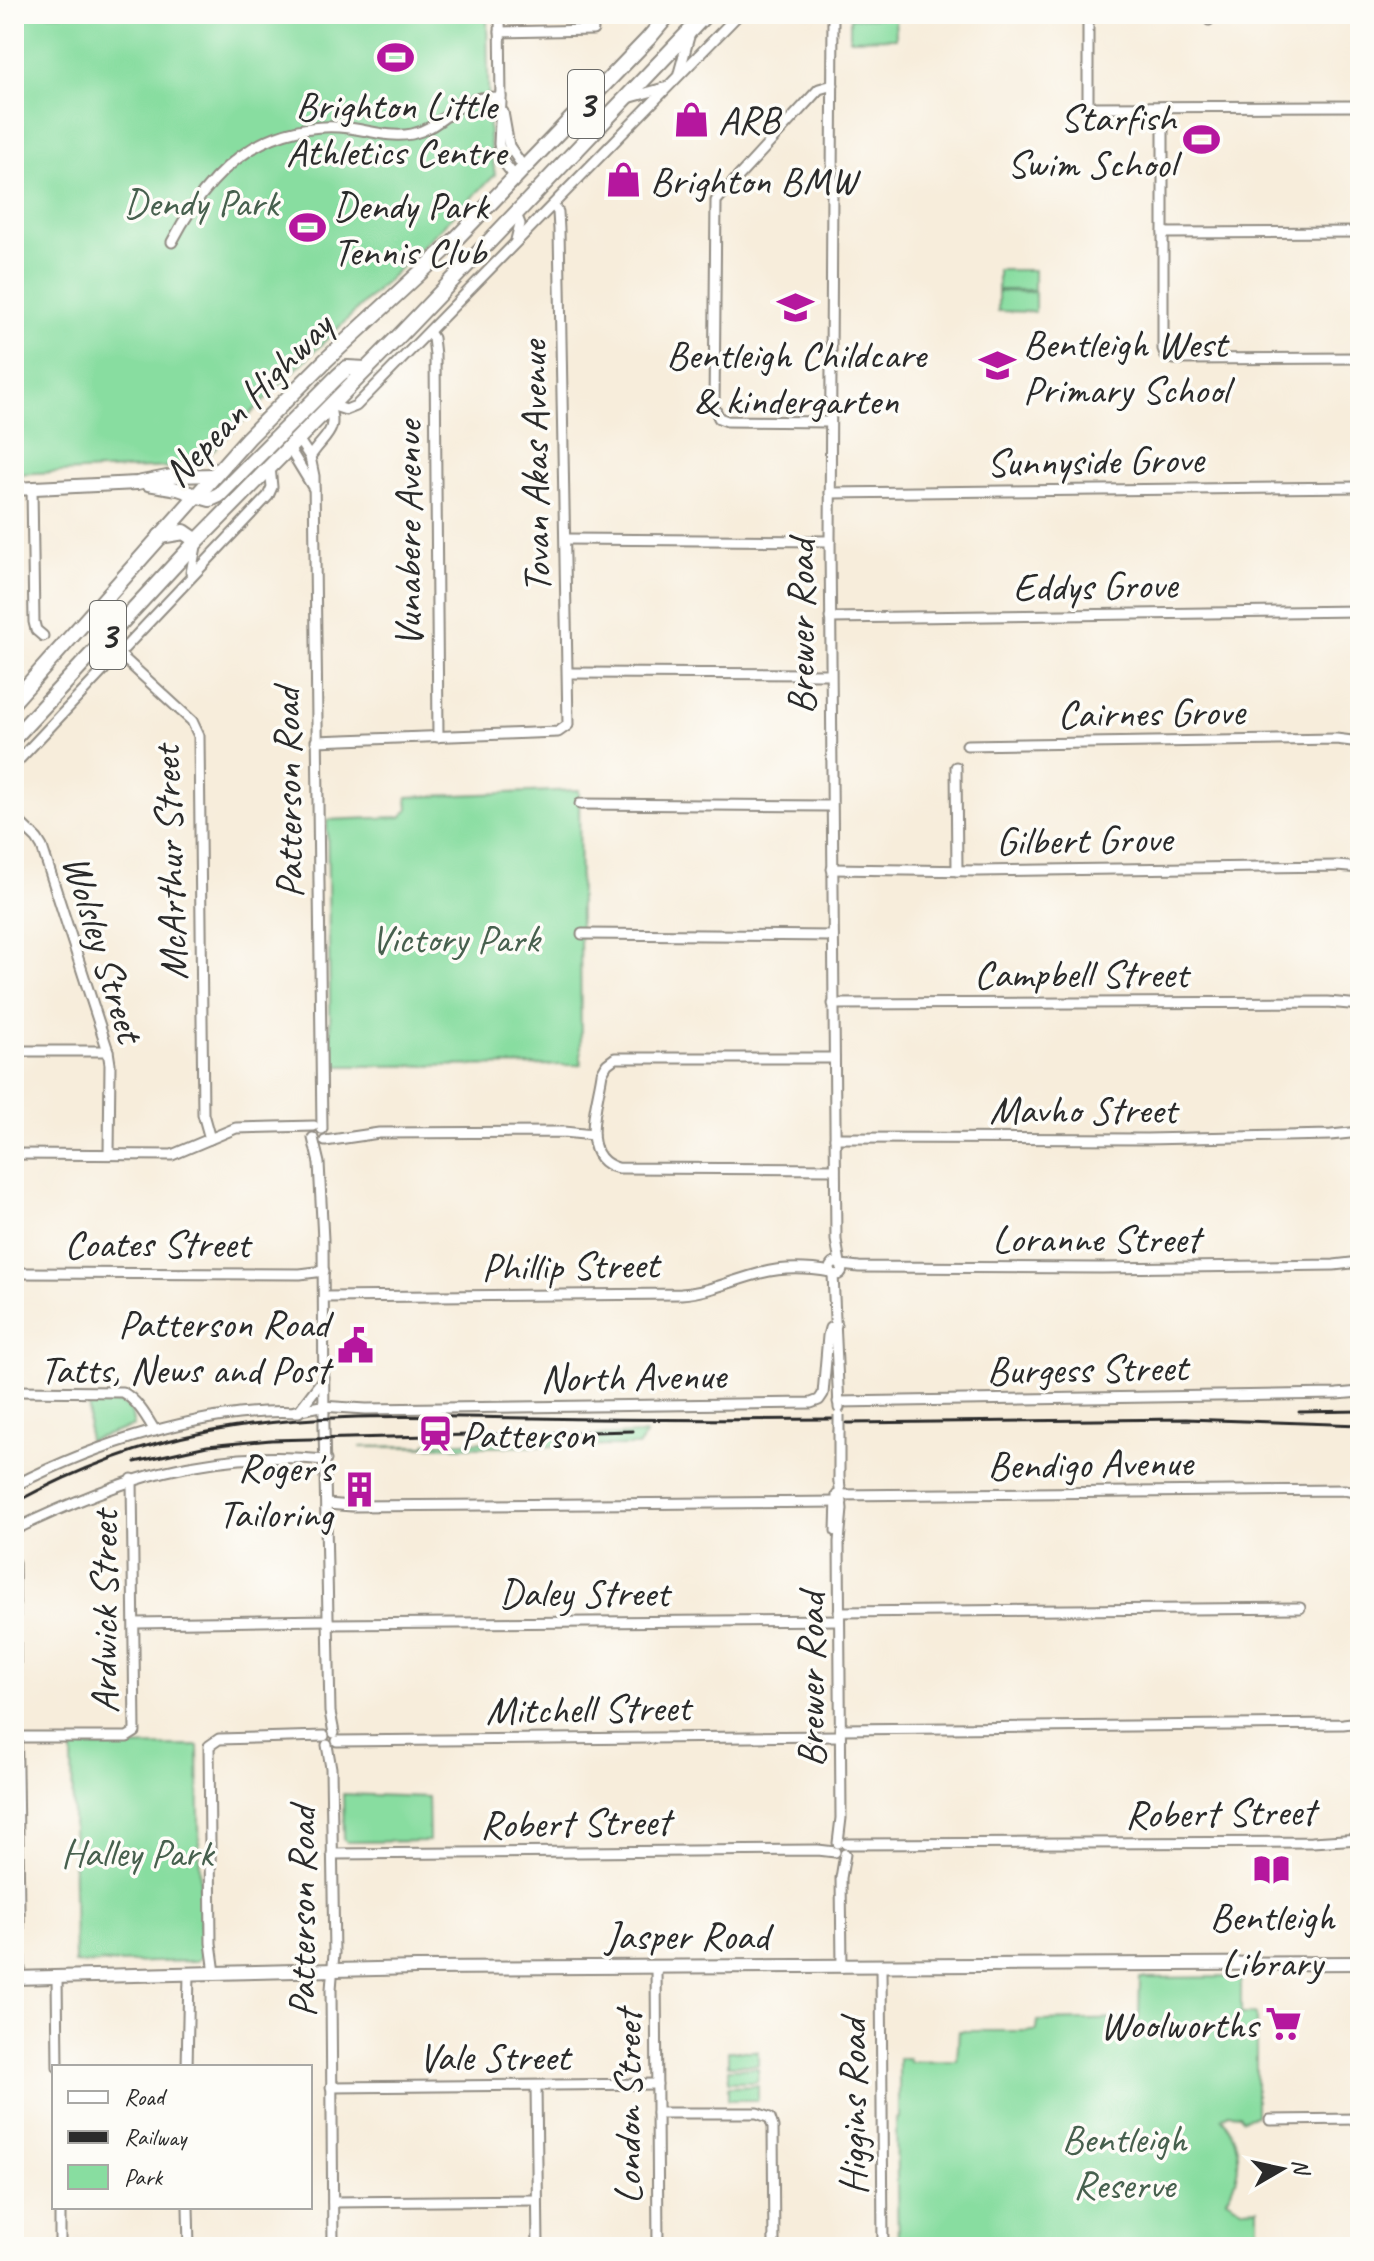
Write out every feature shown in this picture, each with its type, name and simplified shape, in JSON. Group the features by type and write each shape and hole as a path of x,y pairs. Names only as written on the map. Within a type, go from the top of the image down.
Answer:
{"highway":[{"name":"Nepean Highway","path":"14,701 196,495 273,413 480,214 669,14"},
{"name":"Nepean Highway","path":"14,738 197,541 706,14"},
{"path":"559,132 569,140 584,142"},
{"path":"520,172 539,189"},
{"path":"480,214 501,206 510,208 516,214"},
{"path":"196,495 208,499 219,495 347,368 366,369"},
{"path":"273,413 294,443"},
{"path":"160,536 184,532 197,541"}],"main road":[{"path":"14,489 137,483 172,476 215,475"},
{"path":"137,483 196,495"},
{"name":"Jasper Road","path":"17,1978 333,1970 1360,1963"}],"street":[{"path":"500,14 499,147 505,164 520,172"},
{"path":"310,457 332,427 330,406 345,410 353,408 739,14"},
{"name":"Brewer Road","path":"833,14 830,674 842,1967"},
{"path":"1088,14 1088,107 1360,106"},
{"path":"500,32 593,30"},
{"path":"625,99 674,81 684,62 691,30"},
{"path":"830,422 727,421 719,418 714,407 716,201 815,96 833,90"},
{"path":"172,242 185,216 215,177 237,158 269,140 300,130 331,127 387,136 409,135 437,124 474,99 501,99"},
{"path":"1163,107 1163,349 1166,357 1360,358"},
{"name":"Tovan Akas Avenue","path":"438,737 558,732 564,729 569,717 559,221 558,210 553,205"},
{"path":"514,246 520,228 516,214"},
{"path":"1163,233 1360,232"},
{"name":"Vunabere Avenue","path":"429,332 435,355 438,737"},
{"name":"Nepean Highway","path":"381,353 419,342"},
{"path":"294,443 314,489"},
{"name":"Patterson Road","path":"294,443 310,457 314,473 321,1096 315,1130 324,1274 332,1854 333,2247"},
{"path":"14,765 270,493 270,467"},
{"name":"Sunnyside Grove","path":"830,493 1360,487"},
{"path":"32,488 34,622 36,630 43,636"},
{"path":"566,539 830,541"},
{"path":"189,576 197,541"},
{"name":"Eddys Grove","path":"830,618 1360,611"},
{"name":"McArthur Street","path":"118,653 192,721 199,736 205,1104 213,1137"},
{"path":"568,673 830,674"},
{"path":"316,741 438,737"},
{"name":"Cairnes Grove","path":"967,745 1360,739"},
{"path":"14,752 33,745"},
{"path":"956,767 957,871"},
{"path":"580,804 831,806"},
{"name":"Wolsley Street","path":"14,817 42,847 108,1051 109,1154"},
{"name":"Gilbert Grove","path":"832,869 957,871 1360,865"},
{"path":"582,934 833,936"},
{"name":"Campbell Street","path":"833,1004 1360,1002"},
{"path":"14,1051 108,1051"},
{"path":"834,1058 620,1057 603,1069 593,1132 596,1154 605,1163 618,1168 835,1169"},
{"path":"14,1154 172,1155 236,1128 301,1127 315,1130 324,1141 379,1133 593,1132"},
{"name":"Mavho Street","path":"835,1138 1147,1139 1360,1132"},
{"name":"Mavho Street","path":"1331,1135 1360,1138"},
{"name":"Patterson Road","path":"319,1163 324,1141"},
{"name":"Loranne Street","path":"836,1268 1118,1268 1360,1262"},
{"name":"Loranne Street","path":"1334,1265 1360,1269"},
{"name":"Phillip Street","path":"324,1297 695,1293 775,1270 836,1268"},
{"name":"Coates Street","path":"14,1273 324,1274"},
{"name":"North Avenue","path":"14,1486 88,1452 152,1431 227,1416 325,1409 811,1403 823,1394 828,1336 830,1328 836,1325"},
{"path":"297,1411 325,1377"},
{"path":"14,1391 126,1394 137,1405 152,1431"},
{"name":"Burgess Street","path":"838,1402 1360,1394"},
{"path":"14,1530 70,1503 132,1479 209,1461 326,1457"},
{"name":"Ardwick Street","path":"17,1737 123,1737 130,1736 136,1729 132,1479"},
{"name":"Bendigo Avenue","path":"327,1507 1360,1490"},
{"path":"14,1562 17,1978"},
{"name":"Daley Street","path":"136,1623 1300,1608"},
{"name":"Mitchell Street","path":"211,1973 208,1752 211,1743 219,1739 1360,1724"},
{"name":"Robert Street","path":"332,1854 1360,1841"},
{"name":"London Street","path":"656,1967 658,2247"},
{"name":"Higgins Road","path":"881,1967 883,2247"},
{"path":"186,1974 187,2065"},
{"path":"57,1977 58,2065"},
{"name":"Vale Street","path":"331,2087 657,2084"},
{"path":"536,2086 538,2247"},
{"path":"657,2113 757,2113 770,2118 773,2127 774,2247"},
{"path":"1270,2120 1360,2119"},
{"path":"333,2202 537,2200"},
{"path":"60,2209 60,2247"},
{"path":"188,2209 189,2247"}],"green space":[{"name":"Dendy Park","path":"14,14 487,14 489,136 495,175 197,466 14,474"},
{"path":"895,17 896,38 850,39 850,18"},
{"path":"998,270 1034,270 1034,290 998,290"},
{"path":"998,291 1035,292 1035,312 998,311"},
{"name":"Victory Park","path":"579,790 581,1065 331,1066 327,820 401,817 408,810 407,797"},
{"path":"89,1401 121,1403 131,1412 134,1426 88,1441"},
{"path":"646,1434 639,1446 360,1447 426,1446 427,1443 526,1440 527,1437"},
{"name":"Halley Park","path":"198,1746 201,1957 197,1961 75,1964 72,1747"},
{"path":"343,1794 428,1797 429,1841 346,1842"},
{"name":"Bentleigh Reserve","path":"1241,1977 1241,2014 1256,2014 1256,2116 1243,2119 1240,2114 1228,2113 1222,2118 1234,2137 1238,2158 1236,2178 1226,2199 1244,2209 1258,2208 1258,2247 898,2247 896,2118 899,2118 899,2058 909,2058 910,2062 957,2061 959,2031 1036,2031 1037,2021 1139,2019 1140,1978"},
{"path":"728,2051 758,2051 758,2065 728,2065"},
{"path":"758,2068 758,2082 728,2082 728,2069"},
{"path":"758,2086 758,2100 728,2100 728,2087"}],"railway":[{"path":"1299,1412 1360,1411"},
{"path":"14,1503 84,1469 132,1451 247,1425 329,1418 411,1416 832,1419"},
{"path":"847,1423 1186,1419 1360,1425"},
{"path":"135,1462 207,1446 271,1440 633,1431"}],"place":[{"name":"Brighton Little Athletics Centre","path":"396,58"},
{"name":"ARB","path":"692,119"},
{"name":"Starfish Swim School","path":"1202,140"},
{"name":"Brighton BMW","path":"624,180"},
{"name":"Dendy Park Tennis Club","path":"307,228"},
{"name":"Bentleigh Childcare & kindergarten","path":"796,307"},
{"name":"Bentleigh West Primary School","path":"997,366"},
{"name":"Patterson Road Tatts, News and Post","path":"355,1346"},
{"name":"Patterson","path":"435,1434"},
{"name":"Roger's Tailoring","path":"359,1490"},
{"name":"Bentleigh Library","path":"1272,1869"},
{"name":"Woolworths","path":"1284,2024"}]}
